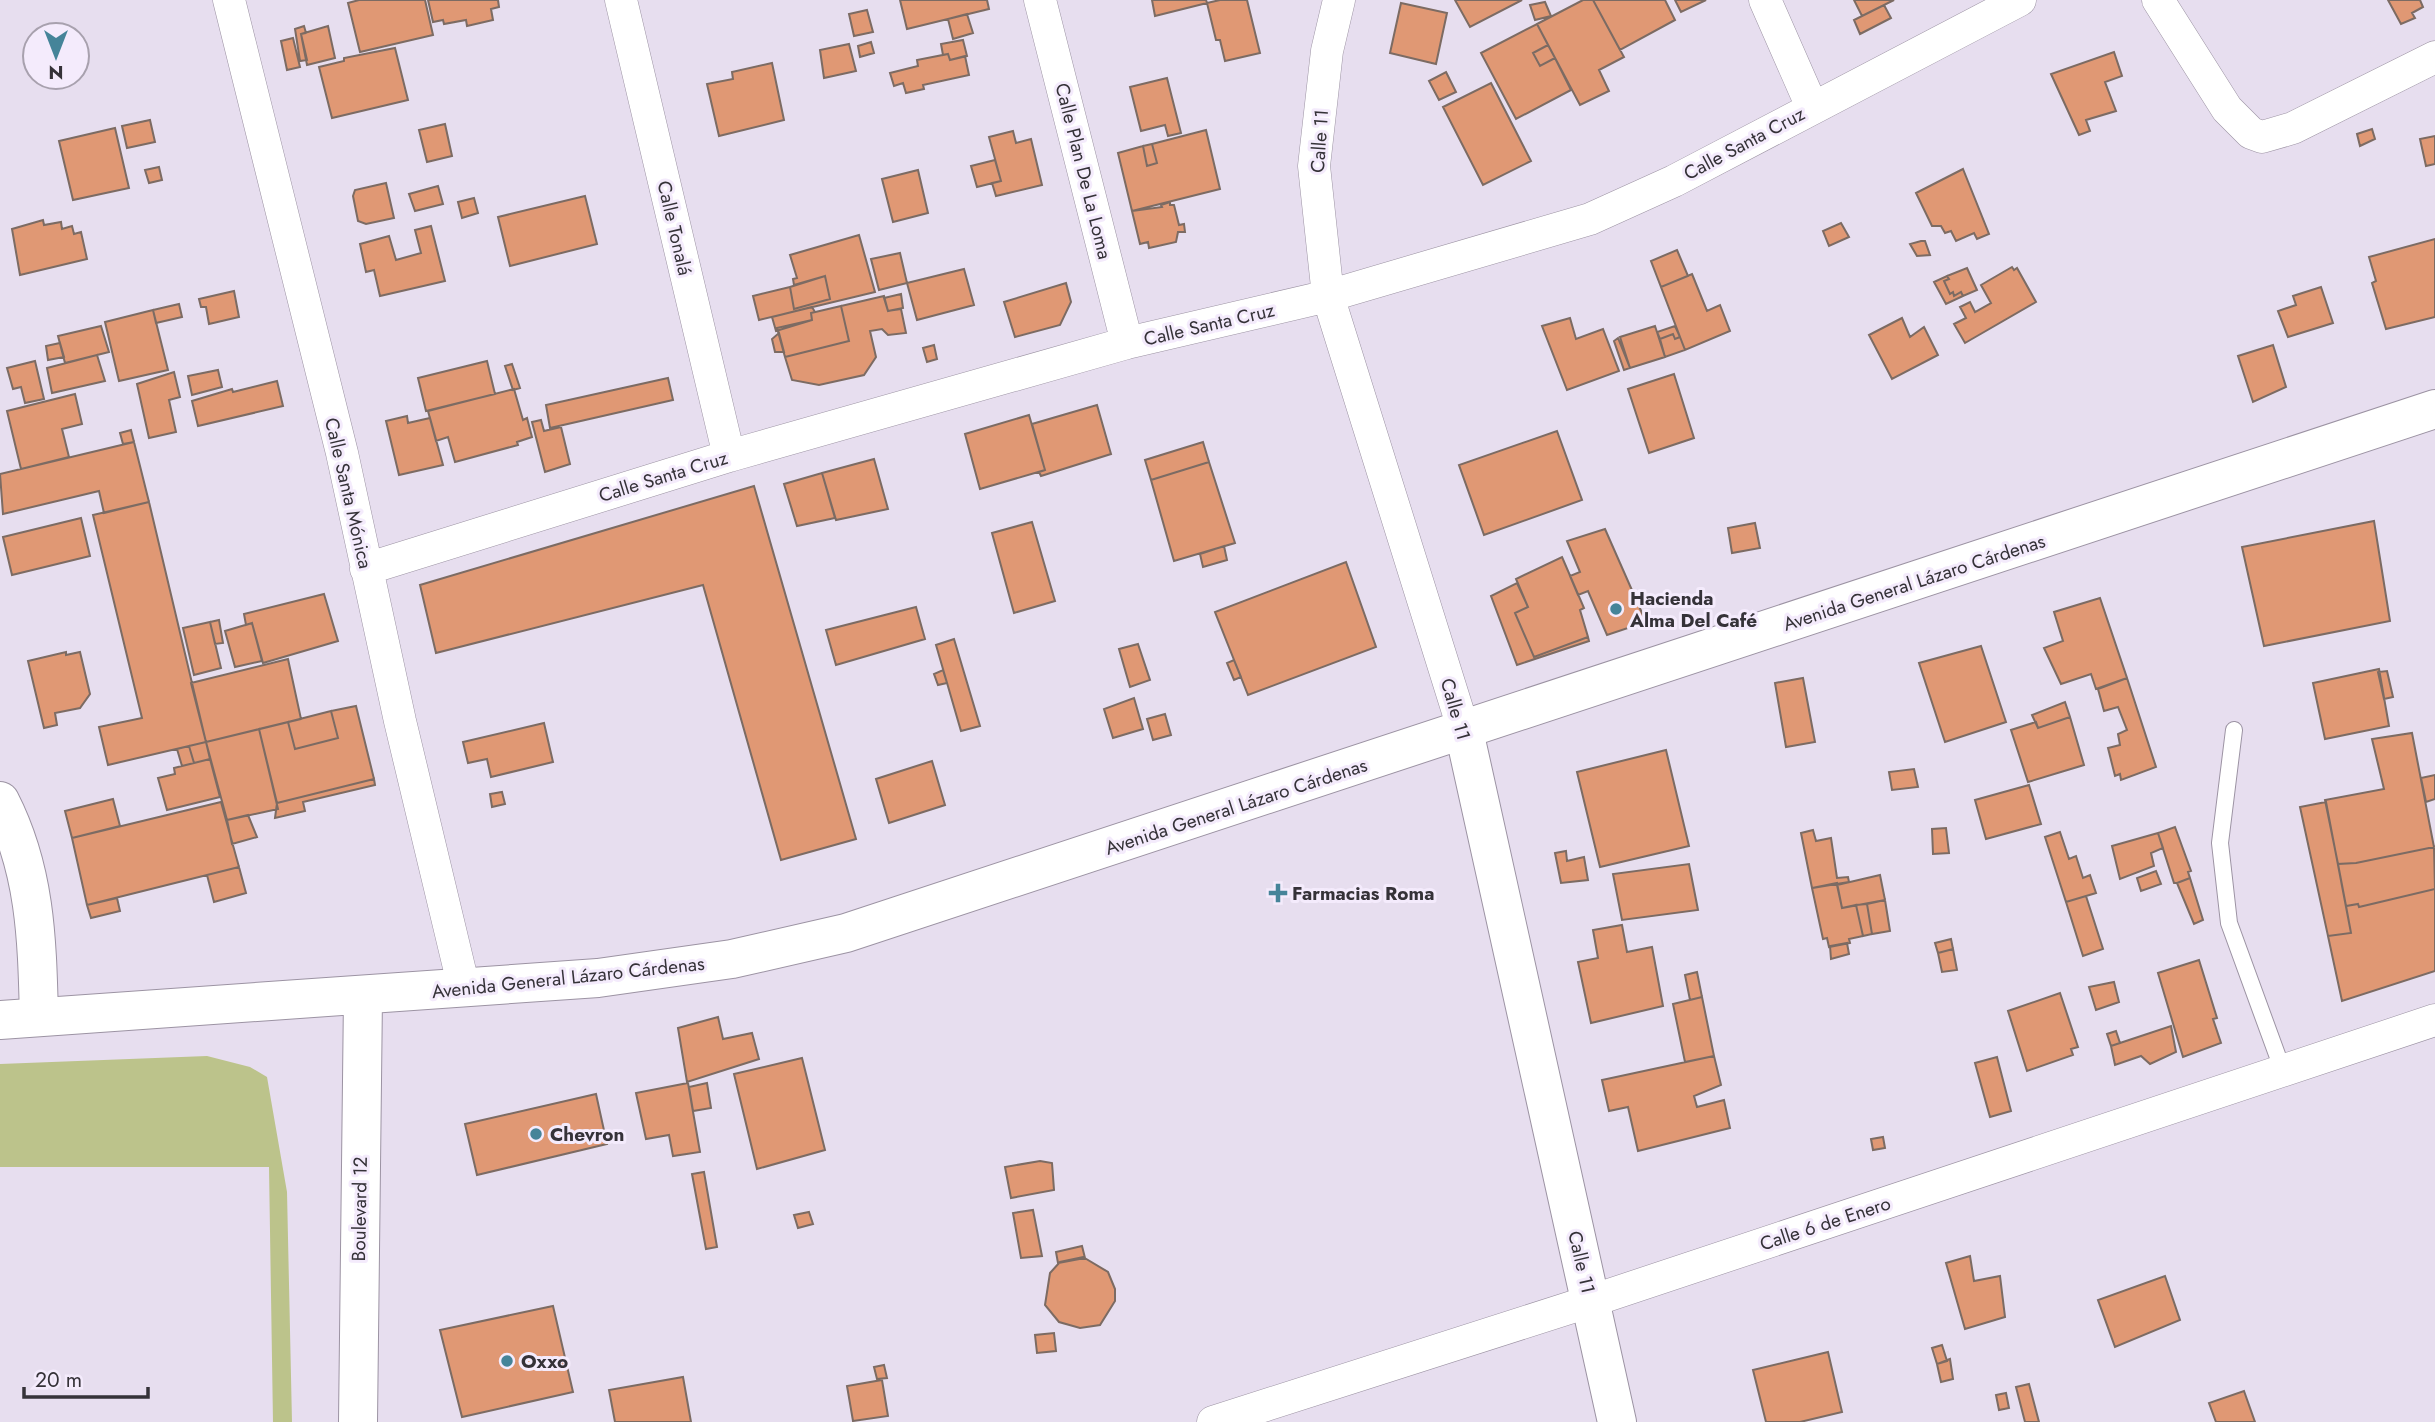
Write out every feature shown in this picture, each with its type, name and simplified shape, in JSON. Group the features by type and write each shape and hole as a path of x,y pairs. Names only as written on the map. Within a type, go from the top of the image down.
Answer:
{"main road":[{"name":"Avenida General Lázaro Cárdenas","path":"0,1020 598,978 732,959 846,933 2435,410"},
{"name":"Calle 11","path":"1464,731 1617,1422"},
{"path":"0,801 12,824 26,870 37,924 39,1017"},
{"name":"Boulevard 12","path":"358,1422 363,996"}],"street":[{"name":"Calle Santa Mónica","path":"229,0 342,453 366,569 464,988"},
{"name":"Calle Tonalá","path":"621,0 729,456"},
{"name":"Calle Plan De La Loma","path":"1040,0 1127,343"},
{"name":"Calle 11","path":"1339,0 1327,51 1314,166 1328,296 1464,731"},
{"path":"1765,0 1812,107"},
{"name":"Calle Santa Cruz","path":"366,569 729,456 1127,343 1328,296 1590,219 1674,181 2020,0"},
{"path":"2158,0 2227,109 2240,125 2262,137 2293,128 2435,57"},
{"name":"Calle 6 de Enero","path":"1213,1422 1591,1301 2435,1020"}],"lane":[{"path":"2234,730 2220,844 2229,923 2283,1071"}],"green space":[{"path":"207,1056 250,1067 267,1077 287,1192 292,1422 273,1422 269,1167 0,1167 0,1064"}],"building":[{"path":"359,0 425,0 433,35 360,52 348,3"},
{"path":"428,0 498,0 499,7 491,9 493,20 467,26 466,20 444,24 443,20 433,22"},
{"path":"900,0 987,0 989,9 907,29"},
{"path":"1152,0 1206,0 1207,3 1155,16"},
{"path":"1247,0 1260,53 1225,61 1220,40 1216,40 1207,3"},
{"path":"1455,0 1522,0 1470,27"},
{"path":"1583,0 1593,0 1624,57 1599,70 1609,91 1580,105 1537,24"},
{"path":"1593,0 1665,0 1675,20 1620,50"},
{"path":"1675,0 1706,0 1681,12"},
{"path":"1854,0 1894,0 1862,16"},
{"path":"2388,0 2420,0 2423,7 2412,13 2415,18 2401,24"},
{"path":"1545,2 1551,16 1535,20 1530,5"},
{"path":"1401,3 1447,13 1436,64 1390,53"},
{"path":"1884,5 1891,18 1860,34 1854,20"},
{"path":"867,10 873,32 854,36 849,14"},
{"path":"967,14 973,33 953,39 948,19"},
{"path":"1537,24 1548,45 1533,53 1540,66 1555,58 1571,90 1516,119 1481,53"},
{"path":"304,26 306,33 301,34 307,60 300,61 295,29"},
{"path":"328,26 335,58 307,65 301,34"},
{"path":"293,38 300,67 287,70 281,41"},
{"path":"963,40 967,56 950,60 948,54 943,55 941,44"},
{"path":"871,42 874,53 860,57 858,46"},
{"path":"849,44 856,71 824,78 820,50"},
{"path":"1548,45 1555,58 1540,66 1533,53"},
{"path":"395,48 408,100 332,118 319,67 344,61 344,58"},
{"path":"2114,52 2122,76 2105,82 2116,111 2086,120 2090,131 2079,135 2051,74"},
{"path":"948,54 950,60 965,56 969,75 923,85 924,89 906,93 903,83 894,86 890,73 918,66 917,60"},
{"path":"772,63 784,120 719,136 707,84 733,79 732,72"},
{"path":"1446,72 1456,92 1439,100 1429,81"},
{"path":"1167,78 1181,133 1168,136 1165,125 1141,131 1130,87"},
{"path":"1491,83 1531,161 1483,185 1443,107"},
{"path":"150,120 155,142 127,148 122,126"},
{"path":"445,124 452,156 427,162 419,130"},
{"path":"115,128 129,188 73,200 59,141"},
{"path":"2372,129 2375,139 2360,146 2357,134"},
{"path":"1206,130 1220,189 1132,211 1118,153 1143,146 1147,166 1157,163 1152,144"},
{"path":"1013,131 1016,143 1031,139 1042,185 996,196 992,183 1001,181 989,137"},
{"path":"2435,136 2435,164 2426,166 2420,139"},
{"path":"1152,144 1157,163 1147,166 1143,146"},
{"path":"995,160 1001,181 977,187 971,166"},
{"path":"159,167 162,180 149,183 145,170"},
{"path":"1963,169 1989,234 1977,239 1974,233 1956,241 1951,231 1945,233 1941,226 1932,226 1916,193"},
{"path":"918,170 928,213 893,222 882,179"},
{"path":"386,183 394,218 366,224 358,221 353,196 355,190"},
{"path":"438,186 443,204 415,211 409,194"},
{"path":"585,196 597,244 510,266 498,217"},
{"path":"474,198 478,213 462,218 458,202"},
{"path":"1170,202 1170,205 1174,205 1179,225 1184,224 1185,232 1178,232 1176,242 1149,248 1148,242 1140,244 1132,211 1162,207 1161,205"},
{"path":"43,220 44,225 61,222 62,229 72,226 74,234 81,232 87,259 20,275 12,229"},
{"path":"1841,223 1849,237 1829,246 1823,231"},
{"path":"431,226 445,281 380,296 374,270 366,272 360,244 389,236 396,260 421,253 415,230"},
{"path":"859,235 875,292 759,320 753,296 790,287 794,309 830,299 825,276 794,285 793,279 797,278 790,255"},
{"path":"2435,239 2435,317 2386,329 2372,283 2376,281 2369,257"},
{"path":"1925,241 1930,255 1917,256 1910,244"},
{"path":"1677,250 1688,276 1661,287 1651,261"},
{"path":"900,253 907,283 879,290 871,259"},
{"path":"2012,267 2014,270 2017,268 2036,302 1965,343 1954,324 1966,318 1960,307 1970,302 1975,312 1991,303 1981,285"},
{"path":"1967,268 1977,290 1963,296 1961,292 1954,296 1953,292 1950,294 1944,281 1949,279 1947,276"},
{"path":"964,269 974,305 917,320 907,283"},
{"path":"1692,274 1707,311 1720,305 1730,331 1685,350 1661,287"},
{"path":"825,276 830,299 794,309 790,287"},
{"path":"1947,276 1949,279 1944,281 1950,294 1953,292 1954,296 1961,292 1963,296 1946,304 1934,282"},
{"path":"1066,283 1071,302 1060,325 1015,337 1004,302"},
{"path":"2321,287 2333,323 2288,337 2278,311 2296,305 2293,296"},
{"path":"234,291 239,317 209,324 206,307 201,307 199,299"},
{"path":"901,294 903,308 888,311 884,298"},
{"path":"884,296 888,311 901,309 906,333 888,335 882,329 870,331 876,357 864,375 819,385 792,380 785,357 849,341 841,306"},
{"path":"179,304 182,317 156,323 153,310"},
{"path":"841,306 849,341 785,357 777,328 812,320 811,313"},
{"path":"812,307 815,312 811,313 812,320 776,331 772,317"},
{"path":"153,310 168,370 119,381 105,322"},
{"path":"1570,318 1576,339 1603,329 1619,371 1567,390 1542,326"},
{"path":"1902,318 1910,337 1924,327 1938,355 1892,379 1869,335"},
{"path":"101,326 109,352 65,363 58,336"},
{"path":"1655,326 1665,357 1630,368 1620,337"},
{"path":"1675,326 1680,337 1675,339 1673,334 1660,339 1657,332"},
{"path":"779,333 784,352 775,352 772,339"},
{"path":"1673,334 1675,339 1680,337 1685,350 1665,357 1660,339"},
{"path":"1618,338 1630,368 1624,370 1614,341"},
{"path":"60,343 64,357 48,360 46,346"},
{"path":"934,345 937,359 927,362 923,348"},
{"path":"2273,345 2286,387 2253,402 2238,356"},
{"path":"97,355 105,381 52,393 47,368"},
{"path":"35,361 44,399 25,403 21,387 13,389 7,368"},
{"path":"487,361 495,394 426,411 418,378"},
{"path":"512,364 520,388 513,390 505,366"},
{"path":"218,370 222,387 192,395 188,376"},
{"path":"174,372 180,397 169,400 176,432 149,438 137,384"},
{"path":"1674,374 1694,438 1649,453 1628,389"},
{"path":"668,378 673,400 550,428 546,405"},
{"path":"277,381 283,406 198,426 192,401 232,389 233,392"},
{"path":"514,389 523,420 527,418 532,437 517,442 518,445 455,462 448,437 436,441 428,411"},
{"path":"75,394 82,424 62,429 69,457 21,469 7,411"},
{"path":"1097,405 1111,454 1041,476 1039,472 1045,470 1032,424"},
{"path":"1029,415 1045,470 980,489 965,434"},
{"path":"407,416 408,423 430,418 443,465 399,475 386,421"},
{"path":"541,420 544,431 561,427 570,464 545,472 532,422"},
{"path":"131,430 134,442 123,444 120,433"},
{"path":"1557,431 1582,500 1484,535 1459,465"},
{"path":"134,442 149,502 104,513 99,491 3,514 0,474"},
{"path":"1203,442 1209,462 1151,480 1145,460"},
{"path":"874,459 888,509 836,520 822,473"},
{"path":"1209,462 1235,543 1174,561 1151,480"},
{"path":"822,473 835,518 797,526 784,484"},
{"path":"754,486 856,839 781,860 703,585 436,653 420,585"},
{"path":"149,502 206,742 108,765 99,727 142,718 93,515"},
{"path":"81,518 90,556 12,575 3,537"},
{"path":"2374,521 2390,621 2264,646 2242,547"},
{"path":"1032,522 1055,601 1014,613 992,533"},
{"path":"1755,523 1760,548 1732,553 1728,528"},
{"path":"1605,529 1646,622 1607,635 1588,591 1578,595 1570,576 1580,572 1567,541"},
{"path":"1224,546 1227,560 1203,567 1200,554"},
{"path":"1562,557 1584,608 1580,610 1588,637 1534,657 1515,613 1528,607 1516,579"},
{"path":"1346,562 1376,647 1248,695 1215,612"},
{"path":"1517,583 1528,607 1515,613 1534,657 1588,637 1589,641 1517,665 1491,596"},
{"path":"324,594 338,641 263,663 252,623 246,625 244,614"},
{"path":"2100,598 2127,678 2096,689 2091,674 2061,684 2044,648 2063,641 2054,612"},
{"path":"916,607 925,639 836,665 826,630"},
{"path":"219,620 223,643 215,644 210,622"},
{"path":"210,622 221,668 194,675 183,628"},
{"path":"252,623 262,661 235,667 225,631"},
{"path":"954,639 980,726 961,731 936,645"},
{"path":"1138,644 1150,680 1130,687 1119,649"},
{"path":"1981,646 2006,722 1945,742 1919,663"},
{"path":"66,652 66,655 80,652 90,694 80,708 55,713 57,725 44,728 28,661"},
{"path":"288,659 301,719 206,742 191,683"},
{"path":"1234,660 1241,677 1234,680 1227,663"},
{"path":"2379,669 2389,726 2325,739 2313,683"},
{"path":"943,670 947,683 938,685 934,674"},
{"path":"2387,671 2393,697 2384,699 2378,672"},
{"path":"1803,678 1815,742 1786,747 1775,683"},
{"path":"2127,678 2156,767 2121,780 2120,774 2115,776 2108,748 2120,745 2118,734 2127,730 2118,707 2104,711 2098,689"},
{"path":"1134,698 1143,729 1113,738 1104,709"},
{"path":"2065,702 2070,717 2038,728 2032,715"},
{"path":"356,706 374,779 277,803 259,729 288,722 295,749 338,738 331,711"},
{"path":"331,711 338,738 295,749 288,722"},
{"path":"1165,714 1171,735 1153,740 1147,719"},
{"path":"2070,717 2084,765 2028,782 2011,730 2036,722 2038,728"},
{"path":"544,723 553,762 491,777 487,759 468,763 463,742"},
{"path":"259,729 278,809 227,820 206,742"},
{"path":"2412,733 2434,847 2356,863 2338,864 2325,800 2384,789 2372,739"},
{"path":"206,742 210,759 194,763 189,746"},
{"path":"189,746 194,763 182,766 177,749"},
{"path":"1666,750 1689,846 1600,867 1577,772"},
{"path":"210,759 220,797 167,810 158,778 175,774 174,768"},
{"path":"932,761 945,805 889,823 876,779"},
{"path":"1914,769 1918,787 1892,790 1889,772"},
{"path":"2435,775 2435,799 2426,802 2421,778"},
{"path":"374,779 375,785 303,802 305,811 275,818 277,803"},
{"path":"2029,785 2041,824 1986,839 1975,800"},
{"path":"502,792 505,804 492,807 490,794"},
{"path":"113,799 120,826 72,838 65,811"},
{"path":"221,802 239,867 87,905 72,838"},
{"path":"2326,802 2351,933 2328,936 2300,807"},
{"path":"248,815 257,837 232,844 227,820"},
{"path":"2175,827 2191,871 2188,872 2190,878 2177,883 2174,883 2158,833"},
{"path":"1946,828 1949,853 1933,854 1932,829"},
{"path":"1813,830 1816,841 1831,838 1837,878 1848,877 1849,882 1812,888 1801,833"},
{"path":"2060,832 2069,859 2076,856 2083,878 2090,875 2096,893 2066,902 2045,837"},
{"path":"2158,833 2163,848 2151,853 2154,866 2120,879 2112,846"},
{"path":"2434,847 2435,889 2359,907 2358,904 2346,906 2338,864 2356,863"},
{"path":"1566,851 1567,861 1584,857 1588,880 1561,883 1555,853"},
{"path":"1689,864 1698,910 1622,920 1613,874"},
{"path":"239,867 246,893 214,902 207,875"},
{"path":"2156,871 2161,884 2141,891 2137,878"},
{"path":"1880,875 1885,900 1842,908 1837,885"},
{"path":"2190,878 2203,920 2194,924 2177,883"},
{"path":"1837,883 1842,908 1856,905 1863,936 1849,939 1850,943 1829,947 1827,938 1823,939 1812,888"},
{"path":"2435,889 2435,971 2342,1001 2328,936 2351,933 2346,906 2358,904 2359,907"},
{"path":"2086,896 2103,949 2083,956 2066,902"},
{"path":"117,898 120,911 91,918 87,905"},
{"path":"1885,900 1890,931 1872,934 1867,904"},
{"path":"1867,904 1872,934 1863,936 1856,905"},
{"path":"1622,925 1627,952 1652,947 1663,1006 1591,1023 1578,962 1598,958 1593,930"},
{"path":"1951,939 1953,949 1938,953 1935,943"},
{"path":"1847,943 1849,954 1831,959 1830,946"},
{"path":"1953,949 1957,970 1942,972 1938,953"},
{"path":"2199,960 2217,1018 2213,1019 2221,1043 2183,1057 2158,973"},
{"path":"1697,972 1702,997 1690,1000 1685,975"},
{"path":"2114,982 2119,1002 2096,1010 2089,987"},
{"path":"2060,993 2078,1047 2071,1049 2073,1055 2027,1071 2008,1011"},
{"path":"1702,997 1714,1056 1685,1062 1673,1004"},
{"path":"718,1017 723,1039 752,1033 759,1059 687,1082 678,1028"},
{"path":"2171,1026 2176,1052 2150,1064 2141,1056 2115,1065 2111,1046"},
{"path":"2116,1031 2120,1043 2111,1046 2107,1034"},
{"path":"1714,1056 1721,1085 1694,1096 1697,1107 1724,1100 1730,1128 1638,1151 1628,1107 1609,1111 1602,1080"},
{"path":"1997,1057 2011,1111 1990,1117 1975,1063"},
{"path":"802,1058 825,1150 757,1169 734,1074"},
{"path":"688,1083 700,1152 673,1156 669,1135 646,1139 636,1093"},
{"path":"707,1083 711,1108 693,1111 689,1087"},
{"name":"Chevron","path":"596,1094 607,1144 477,1175 465,1124"},
{"path":"1883,1137 1885,1148 1873,1150 1871,1139"},
{"path":"1040,1161 1052,1163 1054,1190 1011,1198 1005,1167"},
{"path":"704,1172 717,1247 706,1249 692,1174"},
{"path":"1033,1210 1042,1256 1021,1258 1013,1213"},
{"path":"809,1212 813,1224 798,1228 794,1215"},
{"path":"1082,1246 1085,1258 1058,1263 1056,1252"},
{"path":"1970,1256 1974,1281 2000,1276 2005,1317 1965,1329 1946,1263"},
{"path":"1083,1257 1108,1272 1115,1289 1115,1301 1100,1325 1080,1328 1059,1322 1045,1305 1050,1273 1060,1262"},
{"path":"2165,1276 2180,1320 2115,1347 2098,1300"},
{"name":"Oxxo","path":"553,1306 573,1392 462,1417 440,1330"},
{"path":"1054,1333 1056,1351 1037,1353 1035,1335"},
{"path":"1942,1345 1947,1361 1937,1364 1932,1348"},
{"path":"1828,1352 1842,1412 1800,1422 1766,1422 1753,1370"},
{"path":"1950,1359 1953,1379 1941,1382 1937,1364"},
{"path":"884,1365 887,1378 877,1379 874,1367"},
{"path":"683,1377 691,1422 615,1422 609,1390"},
{"path":"882,1380 888,1416 853,1421 847,1386"},
{"path":"2029,1384 2039,1422 2025,1422 2016,1387"},
{"path":"2244,1391 2255,1422 2216,1422 2209,1403"},
{"path":"2006,1393 2009,1408 1999,1410 1996,1395"}],"place":[{"name":"Hacienda Alma Del Café","path":"1616,609"},
{"name":"Farmacias Roma","path":"1278,893"},
{"name":"Chevron","path":"536,1134"},
{"name":"Oxxo","path":"507,1361"}]}
